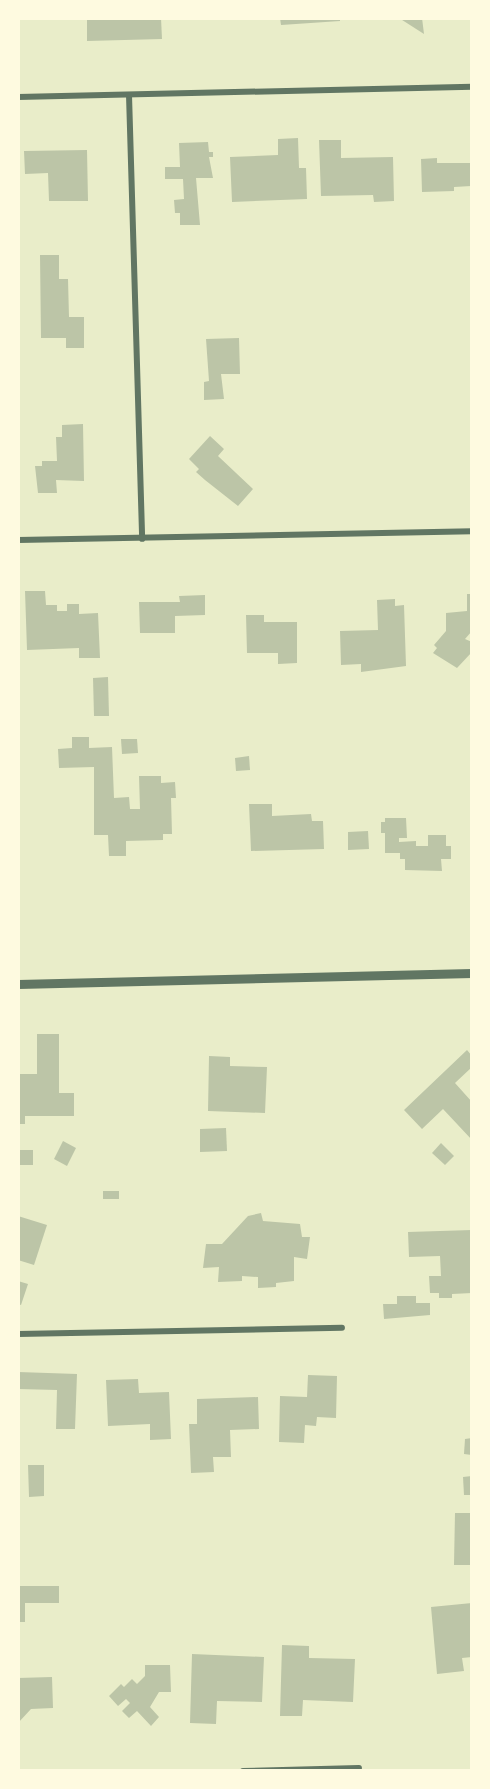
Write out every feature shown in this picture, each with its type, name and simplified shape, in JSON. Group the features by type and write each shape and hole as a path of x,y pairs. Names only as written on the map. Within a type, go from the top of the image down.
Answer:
{"street":[{"path":"18,97 472,87"},
{"path":"129,95 142,539"},
{"path":"18,540 472,531"},
{"path":"18,984 472,973"},
{"path":"18,1334 342,1328"},
{"path":"243,1771 359,1768"}],"building":[{"path":"87,18 161,18 162,39 87,41"},
{"path":"280,18 340,18 340,21 281,25"},
{"path":"399,18 422,18 424,34"},
{"path":"298,138 299,168 306,168 307,199 232,202 230,157 278,155 278,139"},
{"path":"319,140 341,140 341,158 393,157 394,201 374,202 373,195 321,196"},
{"path":"208,142 209,152 213,152 213,157 209,157 213,178 196,178 200,225 180,225 180,213 175,213 174,200 184,199 183,179 165,179 165,167 180,167 179,143"},
{"path":"87,150 88,201 49,201 48,173 25,174 24,151"},
{"path":"437,158 437,163 470,163 471,186 454,187 454,191 422,192 421,159"},
{"path":"40,255 59,255 59,279 68,279 69,317 84,317 84,348 66,348 66,338 41,338"},
{"path":"239,338 240,374 221,374 224,399 204,400 204,382 209,381 206,339"},
{"path":"83,424 84,481 56,480 57,493 38,493 35,466 42,466 42,461 57,461 56,437 62,437 62,425"},
{"path":"210,436 224,449 218,456 253,489 238,506 196,472 199,469 189,459"},
{"path":"25,591 45,591 46,605 57,605 57,611 67,611 67,604 79,604 79,614 98,613 100,658 79,658 79,648 27,650"},
{"path":"467,594 472,594 472,631 465,639 472,642 472,652 457,668 433,653 437,648 434,645 446,631 446,613 467,611"},
{"path":"205,595 205,615 175,616 175,633 140,633 139,602 180,602 179,596"},
{"path":"395,599 395,606 404,605 406,666 361,672 361,664 341,665 340,631 378,630 377,600"},
{"path":"246,615 264,615 264,622 297,622 297,663 278,664 278,653 247,653"},
{"path":"108,677 109,716 94,716 93,678"},
{"path":"72,737 89,737 89,748 112,747 114,798 129,797 130,809 140,809 139,776 161,776 161,783 175,782 176,798 171,798 172,834 163,834 163,840 126,841 126,856 109,856 108,835 94,835 94,767 59,768 58,749 72,748"},
{"path":"121,739 137,739 138,753 122,754"},
{"path":"249,756 250,770 236,771 235,758"},
{"path":"249,804 272,804 272,816 311,814 312,821 323,821 324,849 251,851"},
{"path":"385,818 406,818 407,838 399,838 399,842 416,841 416,846 428,846 428,835 446,835 446,846 451,846 451,859 441,859 442,871 405,870 405,859 400,859 400,853 385,853 385,833 381,833 381,822 385,822"},
{"path":"368,831 369,849 348,850 348,832"},
{"path":"37,1034 59,1034 59,1093 74,1093 74,1116 25,1116 25,1124 18,1124 18,1074 37,1074"},
{"path":"467,1050 472,1056 472,1067 455,1083 472,1102 472,1140 443,1109 422,1129 404,1110"},
{"path":"209,1056 230,1057 230,1066 267,1067 265,1113 208,1111"},
{"path":"226,1128 227,1151 200,1152 200,1129"},
{"path":"63,1141 76,1148 67,1166 54,1159"},
{"path":"441,1143 454,1156 445,1165 432,1153"},
{"path":"18,1150 33,1150 33,1165 18,1165"},
{"path":"103,1191 119,1191 119,1199 103,1199"},
{"path":"261,1213 263,1221 300,1224 302,1237 310,1237 307,1259 294,1257 294,1281 276,1283 276,1287 258,1288 258,1277 242,1276 242,1281 218,1282 219,1267 203,1268 206,1244 222,1244 248,1216"},
{"path":"18,1216 47,1225 34,1265 18,1260"},
{"path":"472,1230 472,1293 452,1294 452,1298 439,1298 439,1293 430,1293 429,1276 441,1276 440,1256 409,1257 408,1232"},
{"path":"18,1281 28,1284 21,1305 18,1304"},
{"path":"397,1296 416,1296 416,1303 430,1303 430,1315 384,1319 383,1304 397,1304"},
{"path":"18,1372 77,1374 75,1429 56,1429 57,1390 18,1389"},
{"path":"308,1375 337,1376 336,1418 317,1417 316,1426 305,1425 304,1443 279,1442 280,1396 307,1397"},
{"path":"138,1379 139,1393 169,1392 171,1439 150,1440 150,1424 108,1426 106,1380"},
{"path":"258,1397 259,1429 230,1430 231,1457 213,1457 214,1472 191,1473 189,1424 197,1424 197,1399"},
{"path":"472,1438 472,1455 464,1454 465,1439"},
{"path":"28,1465 44,1465 44,1496 29,1497"},
{"path":"472,1476 472,1495 464,1495 463,1477"},
{"path":"455,1513 472,1513 472,1565 454,1565"},
{"path":"18,1586 59,1586 59,1603 25,1603 25,1622 18,1622"},
{"path":"472,1603 472,1657 462,1658 464,1671 437,1674 431,1607"},
{"path":"282,1645 309,1646 309,1658 355,1659 353,1702 303,1700 302,1716 280,1716"},
{"path":"192,1654 264,1657 262,1702 217,1701 216,1724 190,1723"},
{"path":"145,1665 170,1665 171,1692 159,1692 150,1707 159,1717 151,1726 137,1711 129,1718 122,1711 130,1703 126,1699 118,1706 109,1696 121,1684 124,1687 132,1679 137,1684 145,1676"},
{"path":"52,1677 53,1708 31,1709 18,1723 18,1678"}]}
